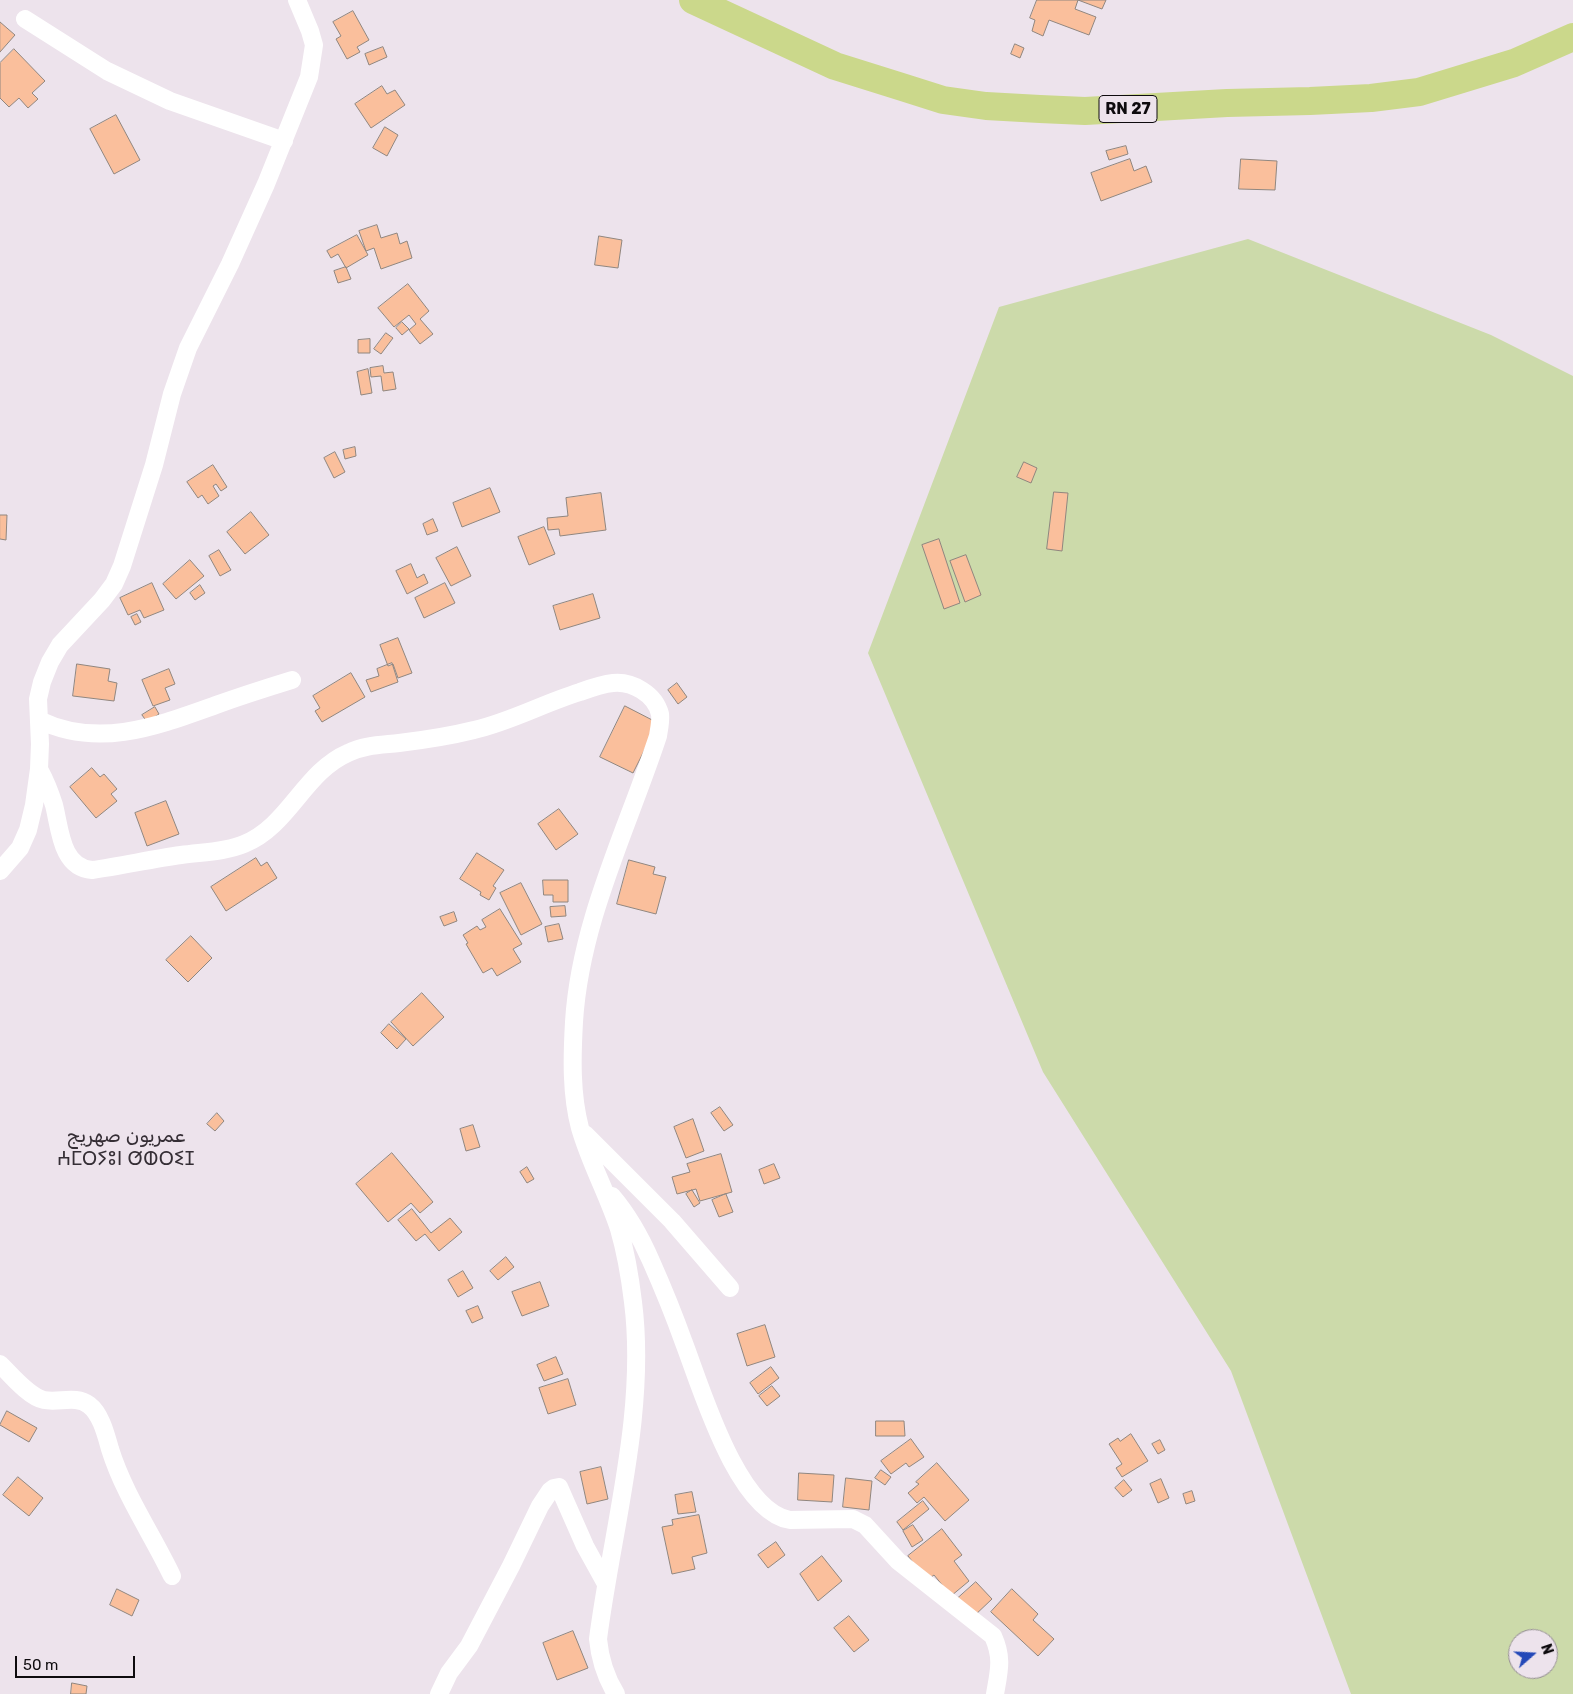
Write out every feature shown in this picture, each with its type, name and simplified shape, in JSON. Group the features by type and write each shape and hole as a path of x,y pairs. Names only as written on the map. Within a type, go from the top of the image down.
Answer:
{"main road":[{"name":"RN 27","path":"693,0 836,66 943,100 986,106 1085,111 1227,103 1371,98 1419,92 1514,63 1573,37"}],"street":[{"path":"0,871 20,848 28,830 34,805 40,744 38,699 42,682 50,662 60,645 102,600 114,584 122,566 154,466 172,394 188,348 230,264 310,77 314,45 296,0"},
{"path":"25,19 107,71 170,101 284,141"},
{"path":"39,720 63,730 96,733 130,732 176,719 292,680"},
{"path":"39,769 48,785 62,840 69,857 77,866 85,870 92,870 241,846 269,830 283,817 308,785 336,760 347,753 367,746 400,743 474,730 599,686 614,683 624,684 644,691 654,701 660,713 658,736 599,899 587,942 578,986 574,1021 574,1100 581,1130 618,1227 628,1265 634,1305 636,1361 634,1400 624,1482 598,1640 599,1656 616,1694"},
{"path":"581,1130 672,1221 730,1288"},
{"path":"602,1185 629,1218 651,1262 711,1418 732,1460 756,1497 775,1515 783,1519 853,1519 865,1525 898,1561 993,1636 999,1649 1000,1667 995,1694"},
{"path":"0,1364 36,1397 51,1401 72,1400 82,1402 89,1405 96,1413 105,1432 115,1465 172,1576"},
{"path":"439,1694 449,1673 470,1646 540,1506 554,1488 559,1487 585,1546 606,1584"}],"green space":[{"path":"1248,239 1491,335 1573,376 1573,1694 1351,1694 1231,1371 1043,1072 868,653 999,307"}],"building":[{"path":"1037,0 1078,0 1075,9 1096,17 1089,35 1049,20 1043,36 1032,31 1035,20 1030,18"},
{"path":"1078,0 1106,0 1102,9"},
{"path":"353,11 369,40 357,47 360,52 347,59 336,39 341,36 333,22"},
{"path":"0,22 15,35 0,52"},
{"path":"1015,44 1024,48 1020,58 1011,54"},
{"path":"383,47 387,57 369,65 365,54"},
{"path":"14,49 45,81 32,93 38,99 28,108 19,98 9,107 0,98 0,63"},
{"path":"382,86 387,94 395,90 405,105 371,128 355,104"},
{"path":"116,115 140,160 114,174 90,129"},
{"path":"385,127 398,135 387,156 373,148"},
{"path":"1126,146 1128,154 1109,160 1106,151"},
{"path":"1130,159 1134,171 1146,166 1152,182 1101,201 1091,173"},
{"path":"1241,159 1277,161 1275,190 1239,189"},
{"path":"377,225 381,238 397,233 400,244 407,241 412,258 381,269 374,248 366,251 359,231"},
{"path":"357,235 368,255 346,268 338,254 331,258 327,251"},
{"path":"599,236 622,240 618,268 595,265"},
{"path":"346,267 351,279 338,283 334,271"},
{"path":"408,284 429,311 420,319 433,334 420,344 409,330 416,324 409,315 394,327 378,308"},
{"path":"402,322 409,329 402,335 396,328"},
{"path":"386,333 393,338 381,354 374,349"},
{"path":"370,339 370,353 358,353 358,340"},
{"path":"383,366 384,373 393,372 396,389 383,391 381,376 371,377 370,368"},
{"path":"368,369 372,393 361,395 357,372"},
{"path":"355,447 356,456 345,459 343,450"},
{"path":"335,452 345,472 334,478 324,458"},
{"path":"1024,462 1037,468 1031,483 1017,477"},
{"path":"213,465 227,487 221,491 216,484 213,486 219,496 208,504 202,495 198,498 187,482"},
{"path":"490,488 500,512 462,527 453,503"},
{"path":"1054,492 1068,493 1062,551 1047,549"},
{"path":"601,493 606,530 560,536 559,529 548,530 547,518 568,516 566,498"},
{"path":"251,512 269,535 245,554 227,532"},
{"path":"0,515 7,515 6,540 0,539"},
{"path":"433,519 438,531 427,535 423,524"},
{"path":"544,527 555,554 529,565 518,537"},
{"path":"939,539 960,603 944,609 922,545"},
{"path":"457,547 471,576 451,586 436,558"},
{"path":"219,550 231,570 220,576 209,556"},
{"path":"966,555 981,595 965,602 950,561"},
{"path":"190,560 204,576 176,599 163,584"},
{"path":"411,564 417,578 424,574 428,583 407,594 396,571"},
{"path":"152,583 164,610 144,618 140,610 128,615 120,598"},
{"path":"445,583 455,603 424,618 415,598"},
{"path":"200,585 205,593 195,600 190,593"},
{"path":"593,594 600,618 560,630 553,606"},
{"path":"137,614 141,622 135,625 131,617"},
{"path":"398,638 412,673 398,678 393,664 388,666 380,645"},
{"path":"392,663 398,682 371,692 366,680 379,676 377,669"},
{"path":"77,664 110,669 108,681 117,683 114,701 73,696"},
{"path":"169,669 175,684 165,688 170,700 153,706 142,680"},
{"path":"351,673 365,697 322,722 315,711 320,708 313,696"},
{"path":"677,683 687,697 678,704 668,690"},
{"path":"625,706 658,723 633,773 600,757"},
{"path":"155,707 159,714 147,722 142,715"},
{"path":"92,768 100,777 104,774 117,789 111,794 117,801 96,818 70,787"},
{"path":"166,801 179,834 147,846 135,813"},
{"path":"559,809 578,834 556,850 538,824"},
{"path":"477,853 504,870 493,886 496,888 489,900 480,895 481,892 460,879"},
{"path":"256,858 261,866 267,862 277,878 226,911 211,887"},
{"path":"629,860 655,867 653,874 666,877 656,914 617,904"},
{"path":"543,880 568,880 568,902 553,902 553,895 544,895"},
{"path":"521,883 542,924 521,935 500,893"},
{"path":"565,906 566,916 551,917 550,907"},
{"path":"500,909 522,944 513,949 521,962 497,976 492,968 483,973 466,944 468,943 463,935 477,926 480,930 486,927 482,920"},
{"path":"454,912 457,921 444,926 440,917"},
{"path":"559,924 563,939 548,942 545,927"},
{"path":"191,936 212,958 188,982 166,960"},
{"path":"422,993 444,1017 413,1046 391,1022"},
{"path":"389,1024 406,1039 397,1049 381,1033"},
{"path":"720,1107 733,1125 724,1131 711,1113"},
{"path":"217,1113 224,1121 215,1131 207,1124"},
{"path":"693,1119 704,1151 686,1158 674,1127"},
{"path":"473,1125 480,1147 466,1151 460,1129"},
{"path":"392,1153 433,1202 420,1213 411,1203 388,1222 356,1184"},
{"path":"721,1154 732,1192 700,1201 696,1189 677,1194 672,1177 690,1172 687,1164"},
{"path":"774,1164 780,1178 764,1184 759,1170"},
{"path":"527,1167 534,1179 527,1183 520,1172"},
{"path":"692,1190 700,1203 694,1207 686,1194"},
{"path":"726,1194 733,1212 719,1217 712,1200"},
{"path":"412,1209 431,1233 450,1218 462,1232 439,1251 425,1234 416,1241 398,1220"},
{"path":"506,1257 514,1267 498,1280 490,1271"},
{"path":"463,1271 473,1288 458,1297 448,1280"},
{"path":"540,1282 549,1306 522,1316 512,1292"},
{"path":"478,1306 483,1318 472,1323 466,1311"},
{"path":"765,1325 775,1357 747,1366 737,1334"},
{"path":"556,1357 563,1374 544,1381 537,1365"},
{"path":"771,1367 779,1378 758,1394 750,1383"},
{"path":"568,1379 576,1405 548,1414 539,1388"},
{"path":"772,1386 780,1396 767,1406 759,1396"},
{"path":"7,1411 37,1428 29,1442 0,1425"},
{"path":"876,1421 904,1421 905,1436 876,1436"},
{"path":"1131,1434 1148,1461 1122,1477 1116,1468 1122,1464 1109,1444 1118,1438 1120,1441"},
{"path":"911,1439 924,1457 909,1467 906,1463 891,1474 881,1461"},
{"path":"1160,1440 1165,1450 1158,1454 1152,1444"},
{"path":"937,1463 969,1500 945,1521 924,1497 917,1503 908,1493 919,1484 916,1482"},
{"path":"601,1467 608,1499 587,1504 580,1472"},
{"path":"881,1470 891,1477 885,1485 875,1478"},
{"path":"799,1473 834,1475 832,1502 798,1500"},
{"path":"18,1477 43,1498 29,1516 3,1495"},
{"path":"846,1478 872,1481 869,1510 843,1507"},
{"path":"1161,1479 1169,1498 1158,1503 1150,1484"},
{"path":"1124,1480 1132,1490 1123,1497 1115,1488"},
{"path":"1192,1491 1195,1501 1186,1504 1183,1494"},
{"path":"692,1492 696,1512 678,1514 675,1495"},
{"path":"923,1501 929,1509 903,1530 897,1522"},
{"path":"699,1515 707,1553 692,1557 695,1569 672,1574 662,1527 673,1525 672,1520"},
{"path":"913,1525 923,1540 912,1547 903,1531"},
{"path":"942,1529 962,1555 954,1561 969,1581 951,1596 934,1575 927,1580 908,1556"},
{"path":"776,1542 785,1555 768,1568 758,1555"},
{"path":"822,1556 842,1581 818,1601 800,1574"},
{"path":"976,1582 992,1599 973,1617 957,1599"},
{"path":"117,1589 139,1600 132,1616 110,1605"},
{"path":"1012,1589 1038,1614 1033,1620 1054,1639 1038,1656 991,1612"},
{"path":"849,1616 869,1640 854,1652 834,1628"},
{"path":"573,1631 588,1668 557,1680 543,1643"},
{"path":"72,1683 87,1686 86,1694 71,1694"}],"district":[{"name":"عمريون صهريج ⵄⵎⵔⵢⵓⵏ ⵚⵀⵔⵉⵊ","path":"126,1148"}]}
